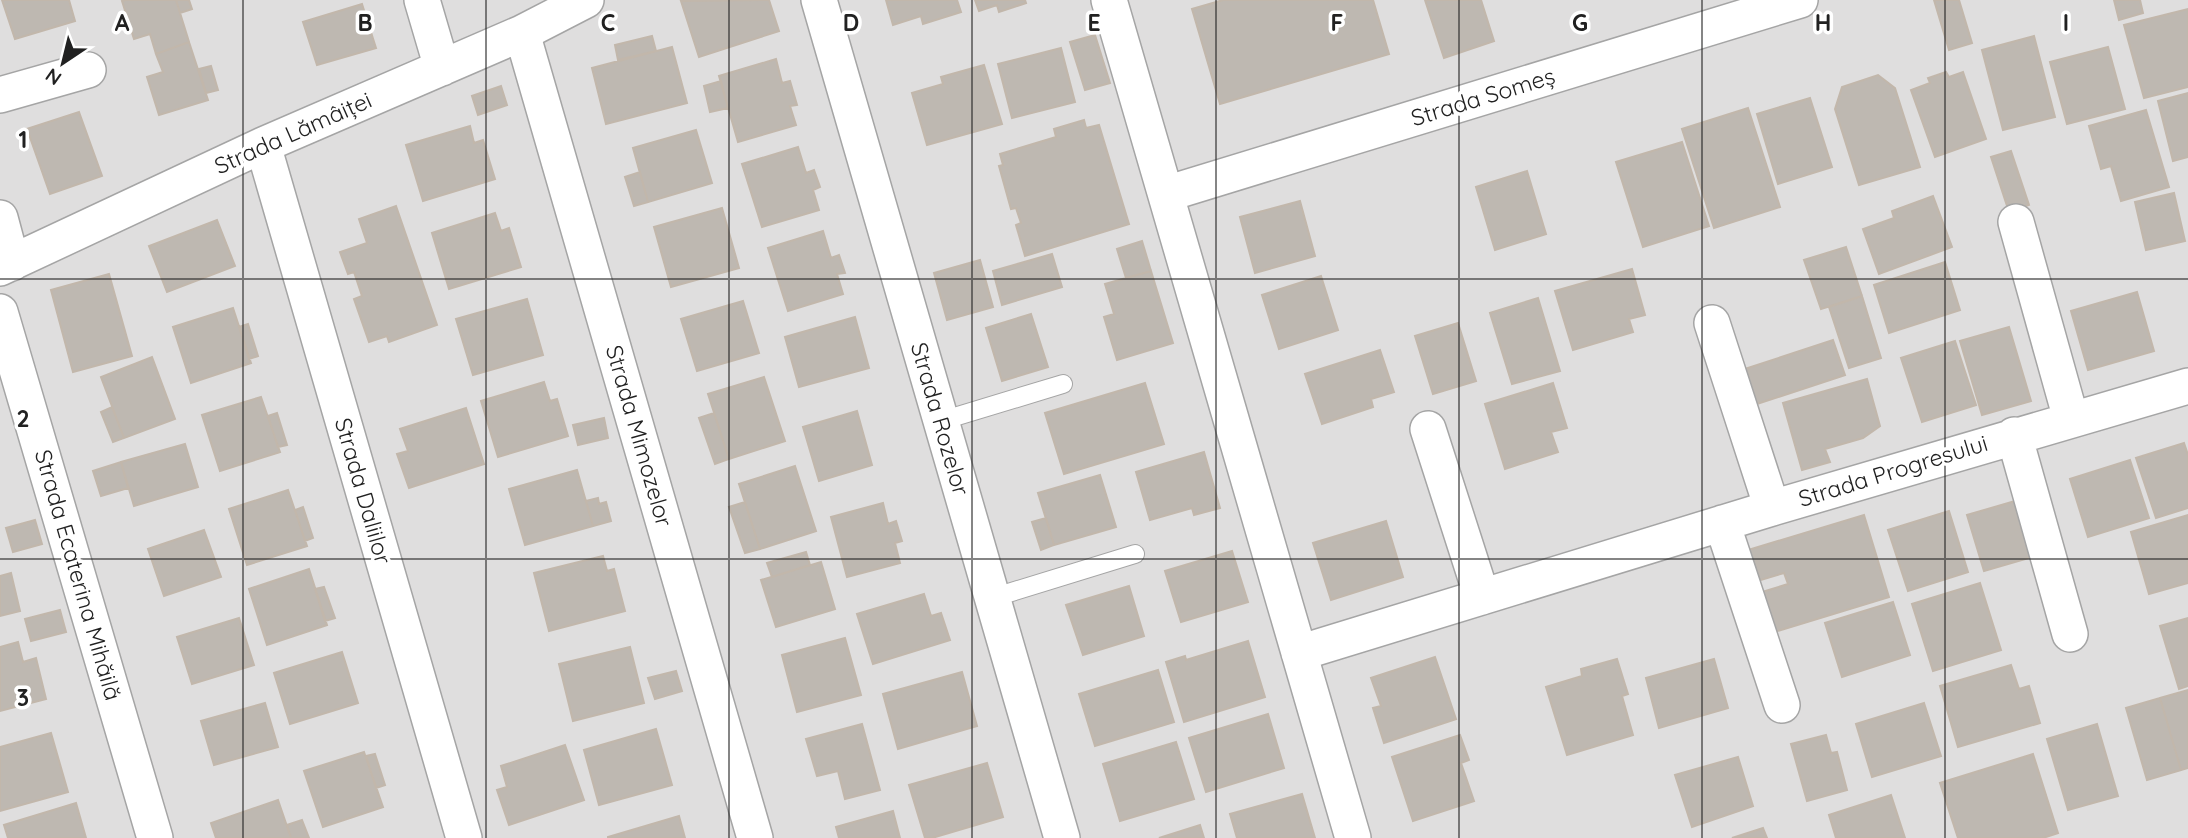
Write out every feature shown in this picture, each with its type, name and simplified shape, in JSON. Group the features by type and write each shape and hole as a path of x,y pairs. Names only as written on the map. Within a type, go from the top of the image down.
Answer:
{"street":[{"path":"422,0 442,68"},
{"name":"Strada Lămâiței","path":"6,265 263,145 522,33 586,0"},
{"name":"Strada Rozelor","path":"819,0 1062,838"},
{"path":"1109,0 1353,838"},
{"name":"Strada Someș","path":"1166,194 1800,0"},
{"name":"Strada Mimozelor","path":"522,33 755,838"},
{"path":"0,95 88,71"},
{"name":"Strada Daliilor","path":"263,145 464,838"},
{"path":"0,218 6,265"},
{"path":"2015,222 2071,419"},
{"name":"Strada Ecaterina Mihăilă","path":"0,312 155,838"},
{"name":"Strada Progresului","path":"1712,323 1772,508"},
{"name":"Strada Progresului","path":"1300,653 2014,435 2188,386"},
{"path":"1428,429 1482,597"},
{"name":"Strada Progresului","path":"2014,435 2070,634"},
{"path":"1722,523 1782,705"}],"lane":[{"path":"941,421 1063,384"},
{"path":"992,598 1135,554"}],"shaded area":[{"path":"0,0 2188,0 2188,838 0,838"}],"building":[{"path":"2,0 69,0 75,21 15,39"},
{"path":"176,0 189,42 156,54 150,34 134,39 122,1"},
{"path":"176,0 189,0 192,9 180,13"},
{"path":"769,0 779,31 699,57 681,1"},
{"path":"886,0 957,0 961,12 923,24 921,16 893,25"},
{"path":"975,0 1025,0 1026,3 999,12 997,5 979,11"},
{"path":"1223,0 1373,0 1389,54 1220,104 1192,9"},
{"path":"1425,0 1481,0 1494,41 1444,58"},
{"path":"1934,0 1959,0 1972,43 1949,50"},
{"path":"2114,0 2140,0 2143,13 2119,20"},
{"path":"362,4 376,48 317,65 303,22"},
{"path":"2188,9 2188,87 2144,98 2124,25"},
{"path":"1095,35 1110,83 1085,90 1070,42"},
{"path":"652,36 656,51 618,60 615,45"},
{"path":"2034,36 2055,117 2003,130 1982,50"},
{"path":"189,42 208,100 159,115 147,77 163,72 156,54"},
{"path":"672,47 687,103 606,124 592,68"},
{"path":"2108,47 2125,109 2067,124 2050,62"},
{"path":"1061,48 1075,102 1012,118 998,64"},
{"path":"776,59 782,83 790,81 797,105 790,106 796,125 738,142 719,76"},
{"path":"984,65 1002,124 927,145 912,93 943,84 941,77"},
{"path":"211,66 218,90 206,93 199,69"},
{"path":"1946,72 1949,77 1963,72 1986,139 1935,157 1911,90 1930,83 1928,78"},
{"path":"1878,75 1895,88 1920,167 1859,185 1835,109 1842,87"},
{"path":"721,81 728,108 710,112 704,86"},
{"path":"501,86 507,105 478,115 472,96"},
{"path":"2188,93 2188,157 2173,161 2158,101"},
{"path":"1810,98 1832,167 1778,184 1757,114"},
{"path":"1748,108 1780,207 1714,228 1682,129"},
{"path":"2146,110 2169,187 2121,201 2111,166 2101,169 2089,126"},
{"path":"79,112 102,176 50,194 27,129"},
{"path":"1084,120 1086,128 1099,125 1129,224 1025,256 1016,225 1021,223 1016,208 1011,209 999,166 1003,165 1000,154 1056,137 1054,129"},
{"path":"470,126 474,143 483,140 495,179 423,201 406,145"},
{"path":"696,130 712,183 648,202 633,148"},
{"path":"1682,142 1709,226 1643,247 1616,162"},
{"path":"798,147 806,173 814,170 820,187 813,190 819,210 762,227 742,164"},
{"path":"2011,151 2029,205 2009,212 1991,157"},
{"path":"1527,171 1546,234 1495,250 1476,187"},
{"path":"640,172 648,202 634,206 625,177"},
{"path":"2174,193 2185,241 2146,250 2135,202"},
{"path":"1933,196 1952,247 1879,274 1863,229 1894,218 1892,211"},
{"path":"1300,201 1315,256 1255,273 1240,217"},
{"path":"396,206 437,325 389,342 387,336 369,342 354,299 362,296 354,272 348,274 340,252 367,243 359,219"},
{"path":"722,208 739,268 671,287 654,227"},
{"path":"495,213 501,231 509,228 521,267 449,289 432,233"},
{"path":"217,220 235,266 167,292 149,246"},
{"path":"823,231 831,258 839,255 845,273 837,274 843,294 788,311 768,248"},
{"path":"1142,241 1151,271 1126,278 1117,249"},
{"path":"1846,247 1862,296 1821,309 1804,260"},
{"path":"1052,254 1062,287 1002,305 993,271"},
{"path":"980,260 993,307 947,320 934,273"},
{"path":"1945,262 1960,310 1889,333 1874,285"},
{"path":"1632,269 1645,315 1629,319 1633,332 1573,350 1555,291"},
{"path":"1151,271 1173,343 1117,360 1104,317 1114,314 1105,284"},
{"path":"109,274 132,356 73,372 51,290"},
{"path":"1321,276 1338,330 1279,349 1262,295"},
{"path":"2137,292 2154,351 2088,370 2071,311"},
{"path":"1862,296 1881,358 1849,368 1829,307"},
{"path":"1538,298 1560,371 1512,384 1490,313"},
{"path":"527,299 543,355 473,375 456,319"},
{"path":"743,301 759,353 697,371 681,319"},
{"path":"233,308 251,363 191,383 173,327"},
{"path":"1031,314 1048,367 1002,381 986,328"},
{"path":"855,317 869,368 799,387 785,337"},
{"path":"1458,323 1476,381 1433,394 1415,336"},
{"path":"248,324 258,356 249,359 239,327"},
{"path":"2009,327 2031,401 1982,415 1960,341"},
{"path":"1833,340 1845,375 1757,404 1745,369"},
{"path":"1955,341 1976,405 1922,422 1901,358"},
{"path":"1380,350 1394,392 1371,399 1373,407 1322,424 1305,374"},
{"path":"152,357 175,419 124,438 101,377"},
{"path":"764,377 785,441 729,459 708,394"},
{"path":"1867,379 1880,426 1863,438 1825,449 1830,462 1802,470 1783,403"},
{"path":"544,382 550,401 557,399 568,436 498,457 481,401"},
{"path":"1145,383 1164,444 1064,474 1045,413"},
{"path":"1553,383 1567,428 1551,432 1558,452 1505,469 1485,404"},
{"path":"261,397 280,452 220,471 202,415"},
{"path":"112,407 124,438 113,442 101,412"},
{"path":"466,408 484,464 409,488 397,454 408,451 400,429"},
{"path":"857,411 872,465 819,481 803,427"},
{"path":"277,413 287,445 278,447 268,416"},
{"path":"714,413 729,459 715,464 699,418"},
{"path":"604,418 608,438 578,445 573,425"},
{"path":"2184,443 2188,455 2188,508 2156,518 2136,458"},
{"path":"185,444 198,487 134,506 121,462"},
{"path":"1204,452 1220,508 1194,515 1192,508 1150,520 1136,472"},
{"path":"2130,460 2149,518 2088,537 2070,479"},
{"path":"121,462 128,488 101,496 93,471"},
{"path":"795,466 816,531 760,549 739,484"},
{"path":"577,470 593,526 525,545 509,489"},
{"path":"1100,475 1116,527 1054,545 1038,493"},
{"path":"288,490 307,546 247,565 229,509"},
{"path":"598,498 599,504 606,502 611,521 593,526 586,501"},
{"path":"2015,501 2032,557 1984,571 1967,515"},
{"path":"745,502 760,549 745,553 729,507"},
{"path":"883,503 888,524 896,521 902,541 895,543 900,563 847,577 831,517"},
{"path":"303,507 313,538 305,541 295,510"},
{"path":"1949,511 1968,572 1908,591 1888,530"},
{"path":"1864,515 1889,597 1771,633 1759,593 1788,584 1784,573 1754,582 1745,551"},
{"path":"2188,515 2188,583 2149,594 2131,532"},
{"path":"1046,518 1054,545 1041,550 1032,522"},
{"path":"35,520 42,544 13,552 6,528"},
{"path":"1386,521 1403,577 1331,600 1313,543"},
{"path":"204,530 221,577 164,596 148,549"},
{"path":"1232,551 1248,602 1181,622 1165,571"},
{"path":"806,552 810,565 772,577 767,563"},
{"path":"603,556 607,571 614,569 625,611 549,631 534,573"},
{"path":"821,562 835,609 776,627 761,580"},
{"path":"309,569 327,625 267,645 249,589"},
{"path":"11,573 20,611 0,616 0,576"},
{"path":"1980,583 2001,650 1933,671 1912,604"},
{"path":"1129,586 1144,636 1083,655 1066,605"},
{"path":"324,587 335,618 325,621 315,589"},
{"path":"924,594 931,616 941,613 950,640 873,664 857,614"},
{"path":"1893,602 1910,655 1842,677 1825,623"},
{"path":"60,610 66,632 31,641 25,619"},
{"path":"239,618 254,665 192,684 177,637"},
{"path":"2188,618 2188,686 2179,689 2160,626"},
{"path":"845,638 861,695 797,712 782,655"},
{"path":"1248,641 1265,697 1184,722 1166,662 1185,656 1186,660"},
{"path":"18,642 23,662 36,658 46,699 0,711 0,647"},
{"path":"630,647 644,703 573,721 559,664"},
{"path":"342,652 358,703 290,724 274,673"},
{"path":"1435,657 1456,719 1384,743 1373,708 1381,706 1371,678"},
{"path":"1617,659 1628,694 1622,696 1633,735 1567,755 1546,687 1582,676 1581,669"},
{"path":"1714,659 1728,708 1659,728 1646,678"},
{"path":"2011,665 2019,689 2029,686 2040,723 1958,747 1940,686"},
{"path":"1158,670 1174,722 1095,746 1079,694"},
{"path":"676,671 682,691 655,699 648,678"},
{"path":"962,672 977,726 898,749 883,694"},
{"path":"2188,690 2188,768 2181,770 2160,698"},
{"path":"2160,698 2181,770 2147,780 2126,708"},
{"path":"265,703 278,747 214,765 201,721"},
{"path":"1924,703 1941,756 1872,777 1856,724"},
{"path":"1268,714 1284,768 1206,792 1189,738"},
{"path":"862,724 880,790 845,799 838,771 817,776 806,739"},
{"path":"2097,724 2118,796 2068,810 2047,739"},
{"path":"656,729 672,785 599,805 584,750"},
{"path":"51,733 68,792 0,811 0,747"},
{"path":"1460,735 1469,760 1461,763 1474,801 1413,821 1392,757"},
{"path":"1826,735 1831,753 1837,752 1847,790 1807,801 1791,744"},
{"path":"1176,742 1194,799 1120,821 1103,764"},
{"path":"565,745 584,800 509,825 497,790 507,787 501,766"},
{"path":"364,752 383,807 323,827 304,771"},
{"path":"375,754 385,785 376,788 366,756"},
{"path":"2033,754 2058,833 2043,838 1958,838 1940,783"},
{"path":"1738,757 1753,806 1692,827 1675,775"},
{"path":"987,763 1003,817 925,838 909,785"},
{"path":"1302,794 1315,838 1237,838 1230,814"},
{"path":"1891,795 1905,838 1836,838 1829,815"},
{"path":"278,800 291,838 216,838 211,823"},
{"path":"76,803 86,838 8,838 4,825"},
{"path":"893,811 900,838 839,838 836,827"},
{"path":"679,816 685,838 608,838 608,837"},
{"path":"302,820 309,838 291,838 287,825"},
{"path":"1200,825 1204,838 1159,838"},
{"path":"1763,828 1767,838 1732,838"}]}
